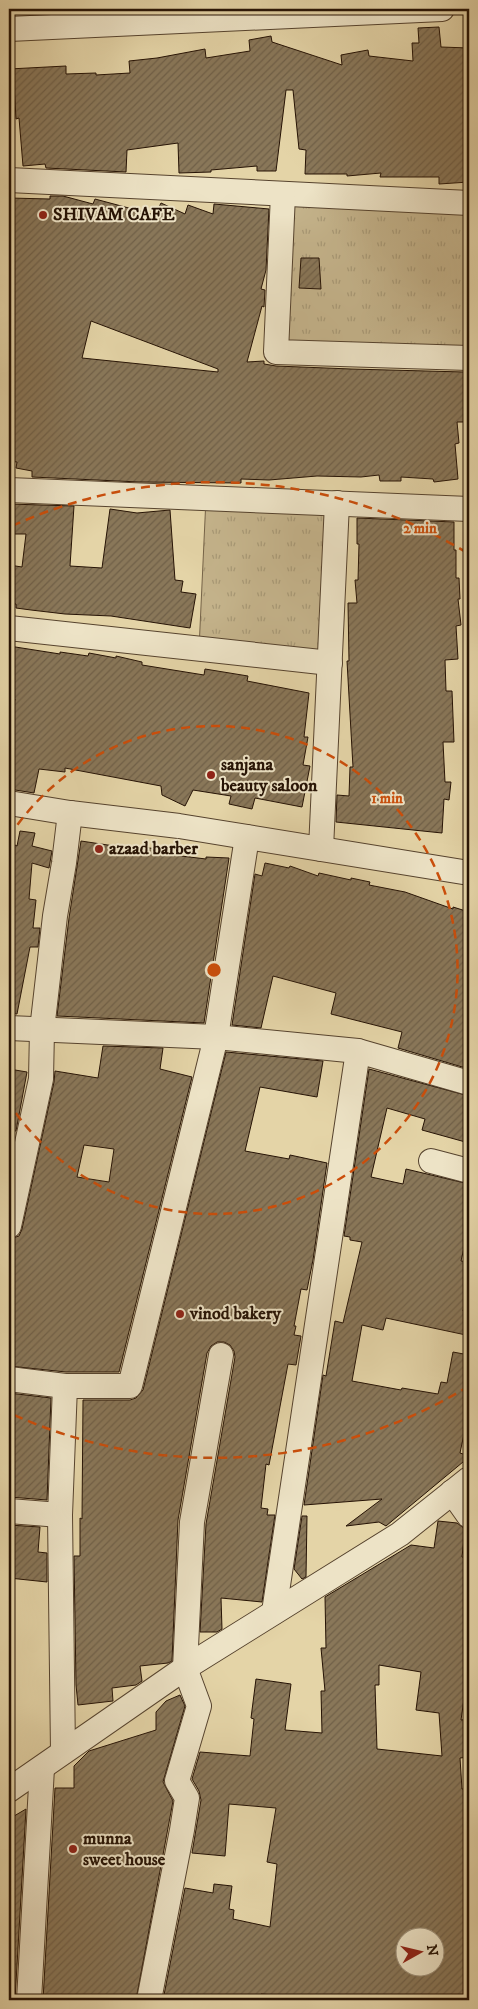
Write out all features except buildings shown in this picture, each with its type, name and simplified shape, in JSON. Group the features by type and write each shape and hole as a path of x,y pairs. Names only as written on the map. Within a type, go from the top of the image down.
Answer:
{"street":[{"path":"9,29 442,9"},
{"path":"9,180 469,204"},
{"path":"283,194 276,352 469,358"},
{"path":"9,490 469,508"},
{"path":"321,849 337,503"},
{"path":"9,628 330,663"},
{"path":"9,803 70,813 179,826 469,873"},
{"path":"9,1226 41,1080 42,1030 55,916 70,813"},
{"path":"9,1379 64,1386 130,1386 216,1038 247,837"},
{"path":"9,1028 216,1038 358,1051 469,1083"},
{"path":"274,1612 358,1051"},
{"path":"431,1161 469,1171"},
{"path":"149,2000 187,1798 177,1780 199,1706 185,1668 192,1522 221,1355"},
{"path":"63,1752 60,1515 64,1386"},
{"path":"9,1790 185,1668 400,1534 460,1486 469,1516"},
{"path":"9,1512 60,1515"},
{"path":"29,2000 42,1768"}],"green space":[{"path":"283,194 469,203 469,358 276,352"},
{"path":"206,498 337,503 330,663 199,649"}],"place":[{"name":"SHIVAM CAFE","path":"43,215"},
{"name":"sanjana beauty saloon","path":"211,775"},
{"name":"azaad barber","path":"99,849"},
{"name":"vinod bakery","path":"180,1314"},
{"name":"munna sweet house","path":"73,1849"}]}
